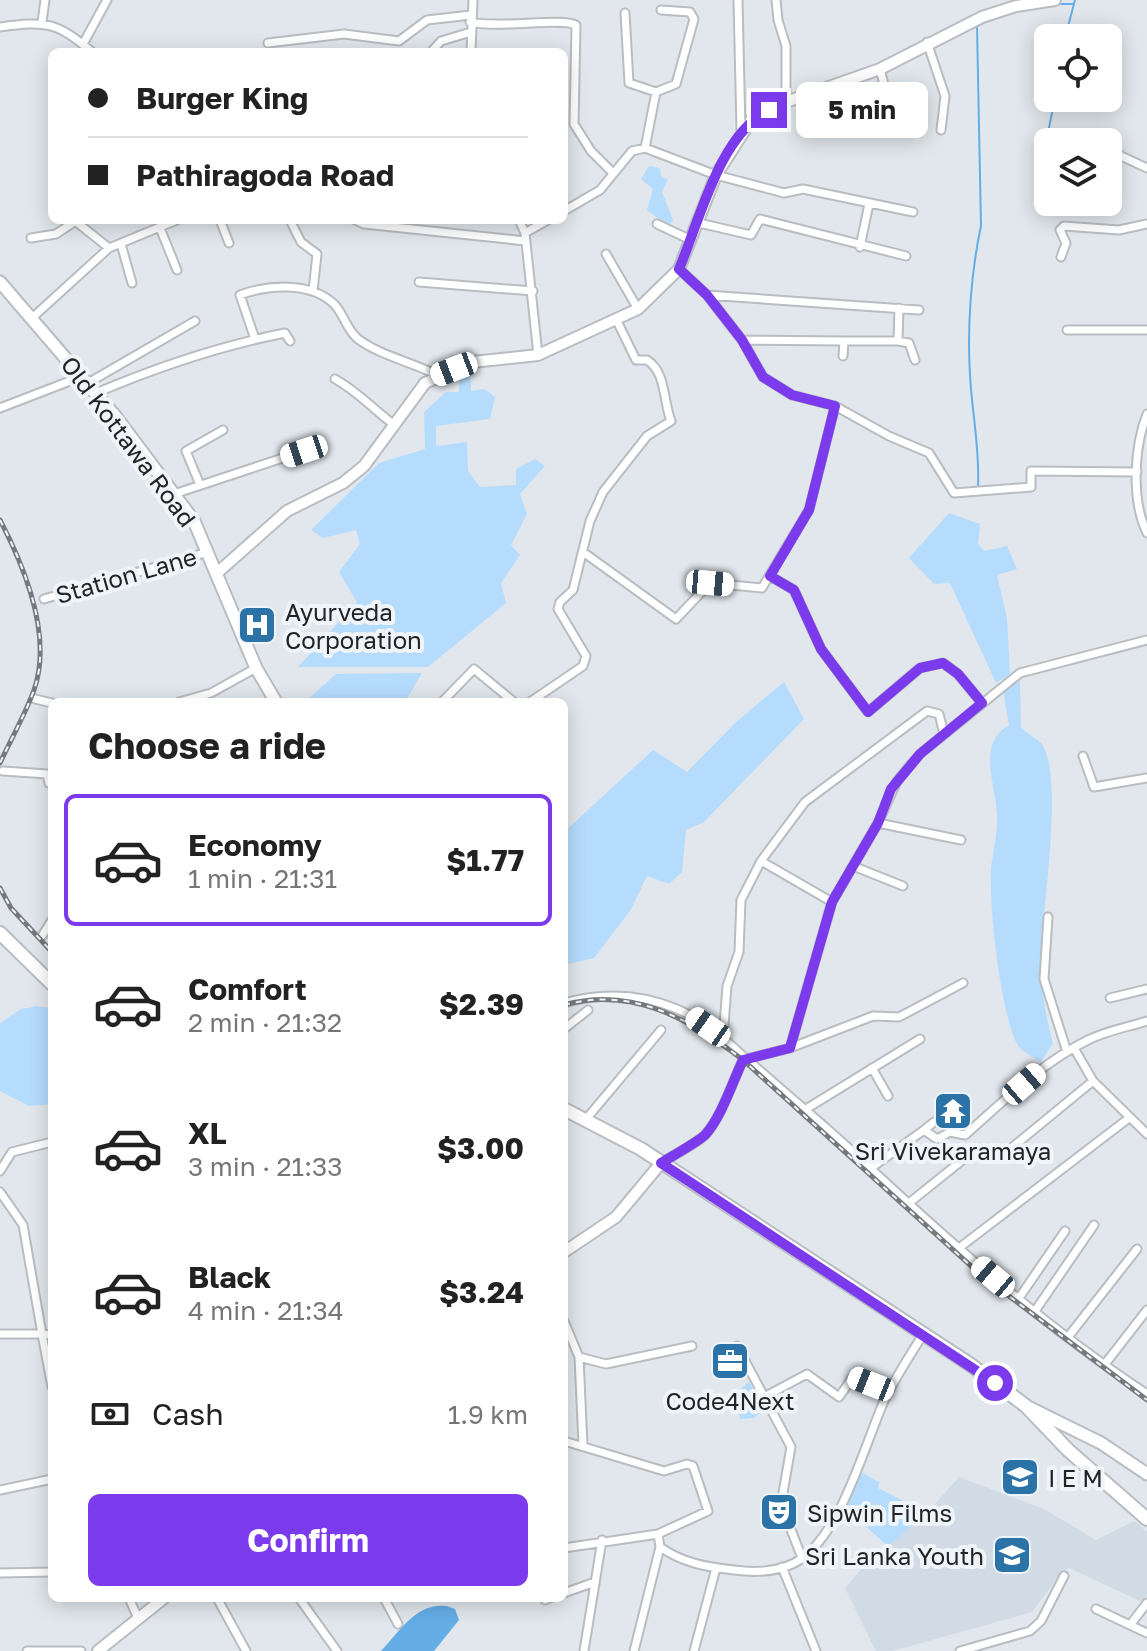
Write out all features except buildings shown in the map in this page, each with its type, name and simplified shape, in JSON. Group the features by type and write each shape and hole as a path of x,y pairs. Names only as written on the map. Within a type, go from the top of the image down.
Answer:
{"highway":[{"path":"0,933 48,980"},
{"path":"568,1111 587,1118 661,1163 770,1237 924,1333 1026,1406 1068,1450 1147,1519"}],"main road":[{"name":"Old Kottawa Road","path":"0,282 89,384 194,521 256,668 274,698"},
{"path":"1026,1406 1101,1443 1147,1474"}],"street":[{"path":"42,22 45,0"},
{"path":"83,44 107,0"},
{"path":"471,48 473,0"},
{"path":"738,0 741,131"},
{"path":"776,0 786,46 786,102"},
{"path":"217,573 287,511 343,483 364,466 418,389 437,375 472,362 538,355 638,309 679,269 716,175 741,131 752,119 786,102 880,69 927,42 993,13 1055,0"},
{"path":"625,13 629,83 656,92 676,84 694,19 690,12 661,10"},
{"path":"268,43 344,34 399,41 427,20 470,18 514,27 565,21 576,25 574,124 591,151 613,173"},
{"path":"0,27 42,22 88,48"},
{"path":"435,48 441,41 471,32"},
{"path":"927,42 945,96 941,130"},
{"path":"880,69 891,111"},
{"path":"645,148 656,92"},
{"path":"568,124 574,124"},
{"path":"568,209 600,190 632,151 645,148 716,175 784,193 803,189 913,212"},
{"path":"1122,156 1147,168"},
{"path":"860,247 869,204"},
{"path":"699,223 751,235 760,219 860,247 906,256"},
{"path":"31,238 56,234 70,224"},
{"path":"78,224 109,248"},
{"path":"32,318 109,248 168,224"},
{"path":"222,224 229,243"},
{"path":"292,224 301,242 317,254 313,291"},
{"path":"364,224 526,237 543,224"},
{"path":"521,224 526,237 538,355"},
{"path":"657,224 691,240"},
{"path":"1061,257 1066,243 1060,230 1064,226 1119,230 1147,224"},
{"path":"160,228 177,270"},
{"path":"121,244 132,283"},
{"path":"606,254 638,309"},
{"path":"679,269 707,295 742,340 763,377 792,395 835,406 889,436 929,453 954,493 1031,487 1031,471 1137,472"},
{"path":"419,282 533,291"},
{"path":"255,339 240,295 272,287 313,291 334,304 349,330 360,340 437,375"},
{"path":"707,295 919,310"},
{"path":"898,341 899,308"},
{"path":"89,384 195,321"},
{"path":"536,698 583,666 586,656 558,609 560,602 573,590 590,521 603,492 647,436 671,421 663,400 660,373 647,360 636,360 617,321"},
{"path":"1067,330 1147,330"},
{"path":"0,408 255,339 285,333 290,341"},
{"path":"742,340 898,341 909,343 915,360"},
{"path":"843,356 844,341"},
{"path":"335,379 358,391 370,406 393,424"},
{"path":"583,552 676,619 710,583 762,588 809,510 835,406"},
{"path":"1147,414 1141,429 1142,460 1137,472 1140,514 1147,533"},
{"path":"200,485 186,451 223,430"},
{"path":"174,494 304,451"},
{"name":"Station Lane","path":"44,599 208,552"},
{"path":"770,576 794,590 821,649 868,712 920,668 943,663 958,674 982,703"},
{"path":"790,1048 832,902 878,823 897,781 944,734 1020,673 1147,640"},
{"path":"193,698 211,693 256,668"},
{"path":"446,698 474,669 509,698"},
{"path":"35,699 48,702"},
{"path":"723,1038 727,986 739,952 741,900 761,861 805,802 927,711 939,714 944,734"},
{"path":"1083,756 1094,787 1147,778"},
{"path":"3,771 47,774 48,778"},
{"path":"878,823 961,840"},
{"path":"761,861 832,902"},
{"path":"853,866 903,886"},
{"path":"1048,917 1044,979 1070,1050 1093,1081 1147,1134"},
{"path":"42,936 48,926"},
{"path":"568,1249 616,1217 661,1163 703,1137 746,1059 790,1048 873,1016 899,1017 963,983"},
{"path":"1110,998 1147,989"},
{"path":"568,1002 618,994 637,996 676,1008 723,1038 959,1248 1068,1337 1147,1394"},
{"path":"568,1026 588,1010"},
{"path":"924,1130 937,1139 950,1132 965,1135 1044,1067 1070,1050 1091,1039 1147,1021"},
{"path":"587,1118 661,1030"},
{"path":"806,1109 920,1039"},
{"path":"872,1068 888,1096"},
{"path":"1009,1150 1093,1081"},
{"path":"959,1248 1129,1118"},
{"path":"871,1168 934,1122"},
{"path":"0,1171 12,1152 48,1143"},
{"path":"909,1203 975,1150"},
{"path":"0,1192 23,1225 48,1366"},
{"path":"1035,1311 1094,1225"},
{"path":"1019,1298 1065,1231"},
{"path":"1068,1337 1137,1249"},
{"path":"1105,1364 1147,1310"},
{"path":"568,1331 579,1357 583,1446"},
{"path":"660,1547 679,1560 755,1572 782,1567 802,1558 827,1531 889,1391 924,1333"},
{"path":"0,1334 48,1335"},
{"path":"579,1357 606,1364 692,1346"},
{"path":"737,1346 791,1447 781,1504 802,1558"},
{"path":"764,1397 807,1374 839,1397 853,1377 889,1391"},
{"path":"568,1442 664,1471 687,1464 693,1466 708,1511 658,1534 568,1547"},
{"path":"0,1490 48,1480"},
{"path":"634,1651 660,1547 658,1534"},
{"path":"584,1651 602,1540"},
{"path":"782,1567 816,1651"},
{"path":"694,1651 716,1568"},
{"path":"0,1573 48,1572"},
{"path":"960,1651 1030,1631 1041,1621 1064,1576"},
{"path":"568,1592 595,1582"},
{"path":"131,1602 137,1616"},
{"path":"98,1651 137,1616 158,1602"},
{"path":"219,1602 246,1651"},
{"path":"302,1602 337,1651"},
{"path":"386,1602 398,1624"},
{"path":"1130,1625 1147,1603"},
{"path":"1096,1609 1147,1633"},
{"path":"27,1651 81,1651"}],"shaded area":[{"path":"649,166 660,168 661,177 668,179 662,192 673,220 669,227 647,210 653,189 641,179"},
{"path":"470,364 471,391 484,389 495,397 490,419 436,426 436,446 467,442 468,471 480,487 516,485 516,469 535,459 545,466 520,494 527,514 511,545 520,555 501,583 506,603 428,667 298,667 357,602 339,572 360,544 356,530 323,538 311,530 379,463 425,449 424,412 446,392 459,392 459,369"},
{"path":"949,513 980,524 978,544 984,551 1007,546 1017,569 997,575 1007,618 1010,674 996,683 950,583 934,584 909,558"},
{"path":"422,673 407,698 309,698 336,674"},
{"path":"1020,681 1021,728 1041,743 1048,760 1051,785 1052,815 1041,964 1044,1004 1053,1043 1041,1062 1019,1047 1011,1028 1001,984 992,908 991,869 997,821 990,754 999,733 1009,725 1003,690"},
{"path":"784,682 804,719 704,822 686,830 682,872 669,884 647,876 630,911 594,958 568,964 568,828 653,750 687,772 736,722"},
{"path":"48,1007 48,1104 29,1106 0,1091 0,1023 21,1009"},
{"path":"749,1382 765,1408 754,1418 740,1419 734,1394"},
{"path":"856,1469 879,1482 878,1488 927,1513 888,1546 842,1506"},
{"name":"Sri Lanka Youth","path":"959,1477 1044,1509 1096,1540 1134,1521 1147,1532 1147,1595 1142,1602 1069,1568 1061,1573 1032,1612 892,1651 876,1651 845,1588 865,1565 927,1513"}],"water":[{"path":"436,1606 455,1609 459,1620 434,1651 381,1651 418,1613"}],"waterway":[{"path":"1069,24 1075,0"},
{"path":"1055,4 1074,4"},
{"path":"978,487 969,338 972,281 981,226 977,26 991,19"},
{"path":"1049,128 1052,112"}],"railway":[{"path":"0,520 19,559 34,603 40,647 34,690 0,763"},
{"path":"0,888 11,908 48,948"},
{"path":"568,1004 589,1000 637,1003 681,1020 723,1045 981,1275 1147,1400"}],"place":[{"name":"Ayurveda Corporation","path":"257,625"},
{"name":"Sri Vivekaramaya","path":"953,1111"},
{"name":"Code4Next","path":"730,1361"},
{"name":"I E M","path":"1020,1477"},
{"name":"Sipwin Films","path":"779,1512"},
{"name":"Sri Lanka Youth","path":"1012,1555"}],"route":[{"path":"769,110 752,119 741,131 716,175 679,269 707,295 742,340 763,377 792,395 835,406 809,510 770,576 794,590 821,649 868,712 920,668 943,663 958,674 982,703 920,754 891,789 878,823 832,902 815,951 790,1048 743,1060 711,1127 697,1142 681,1148 661,1163 770,1237 924,1333 995,1383"}]}
